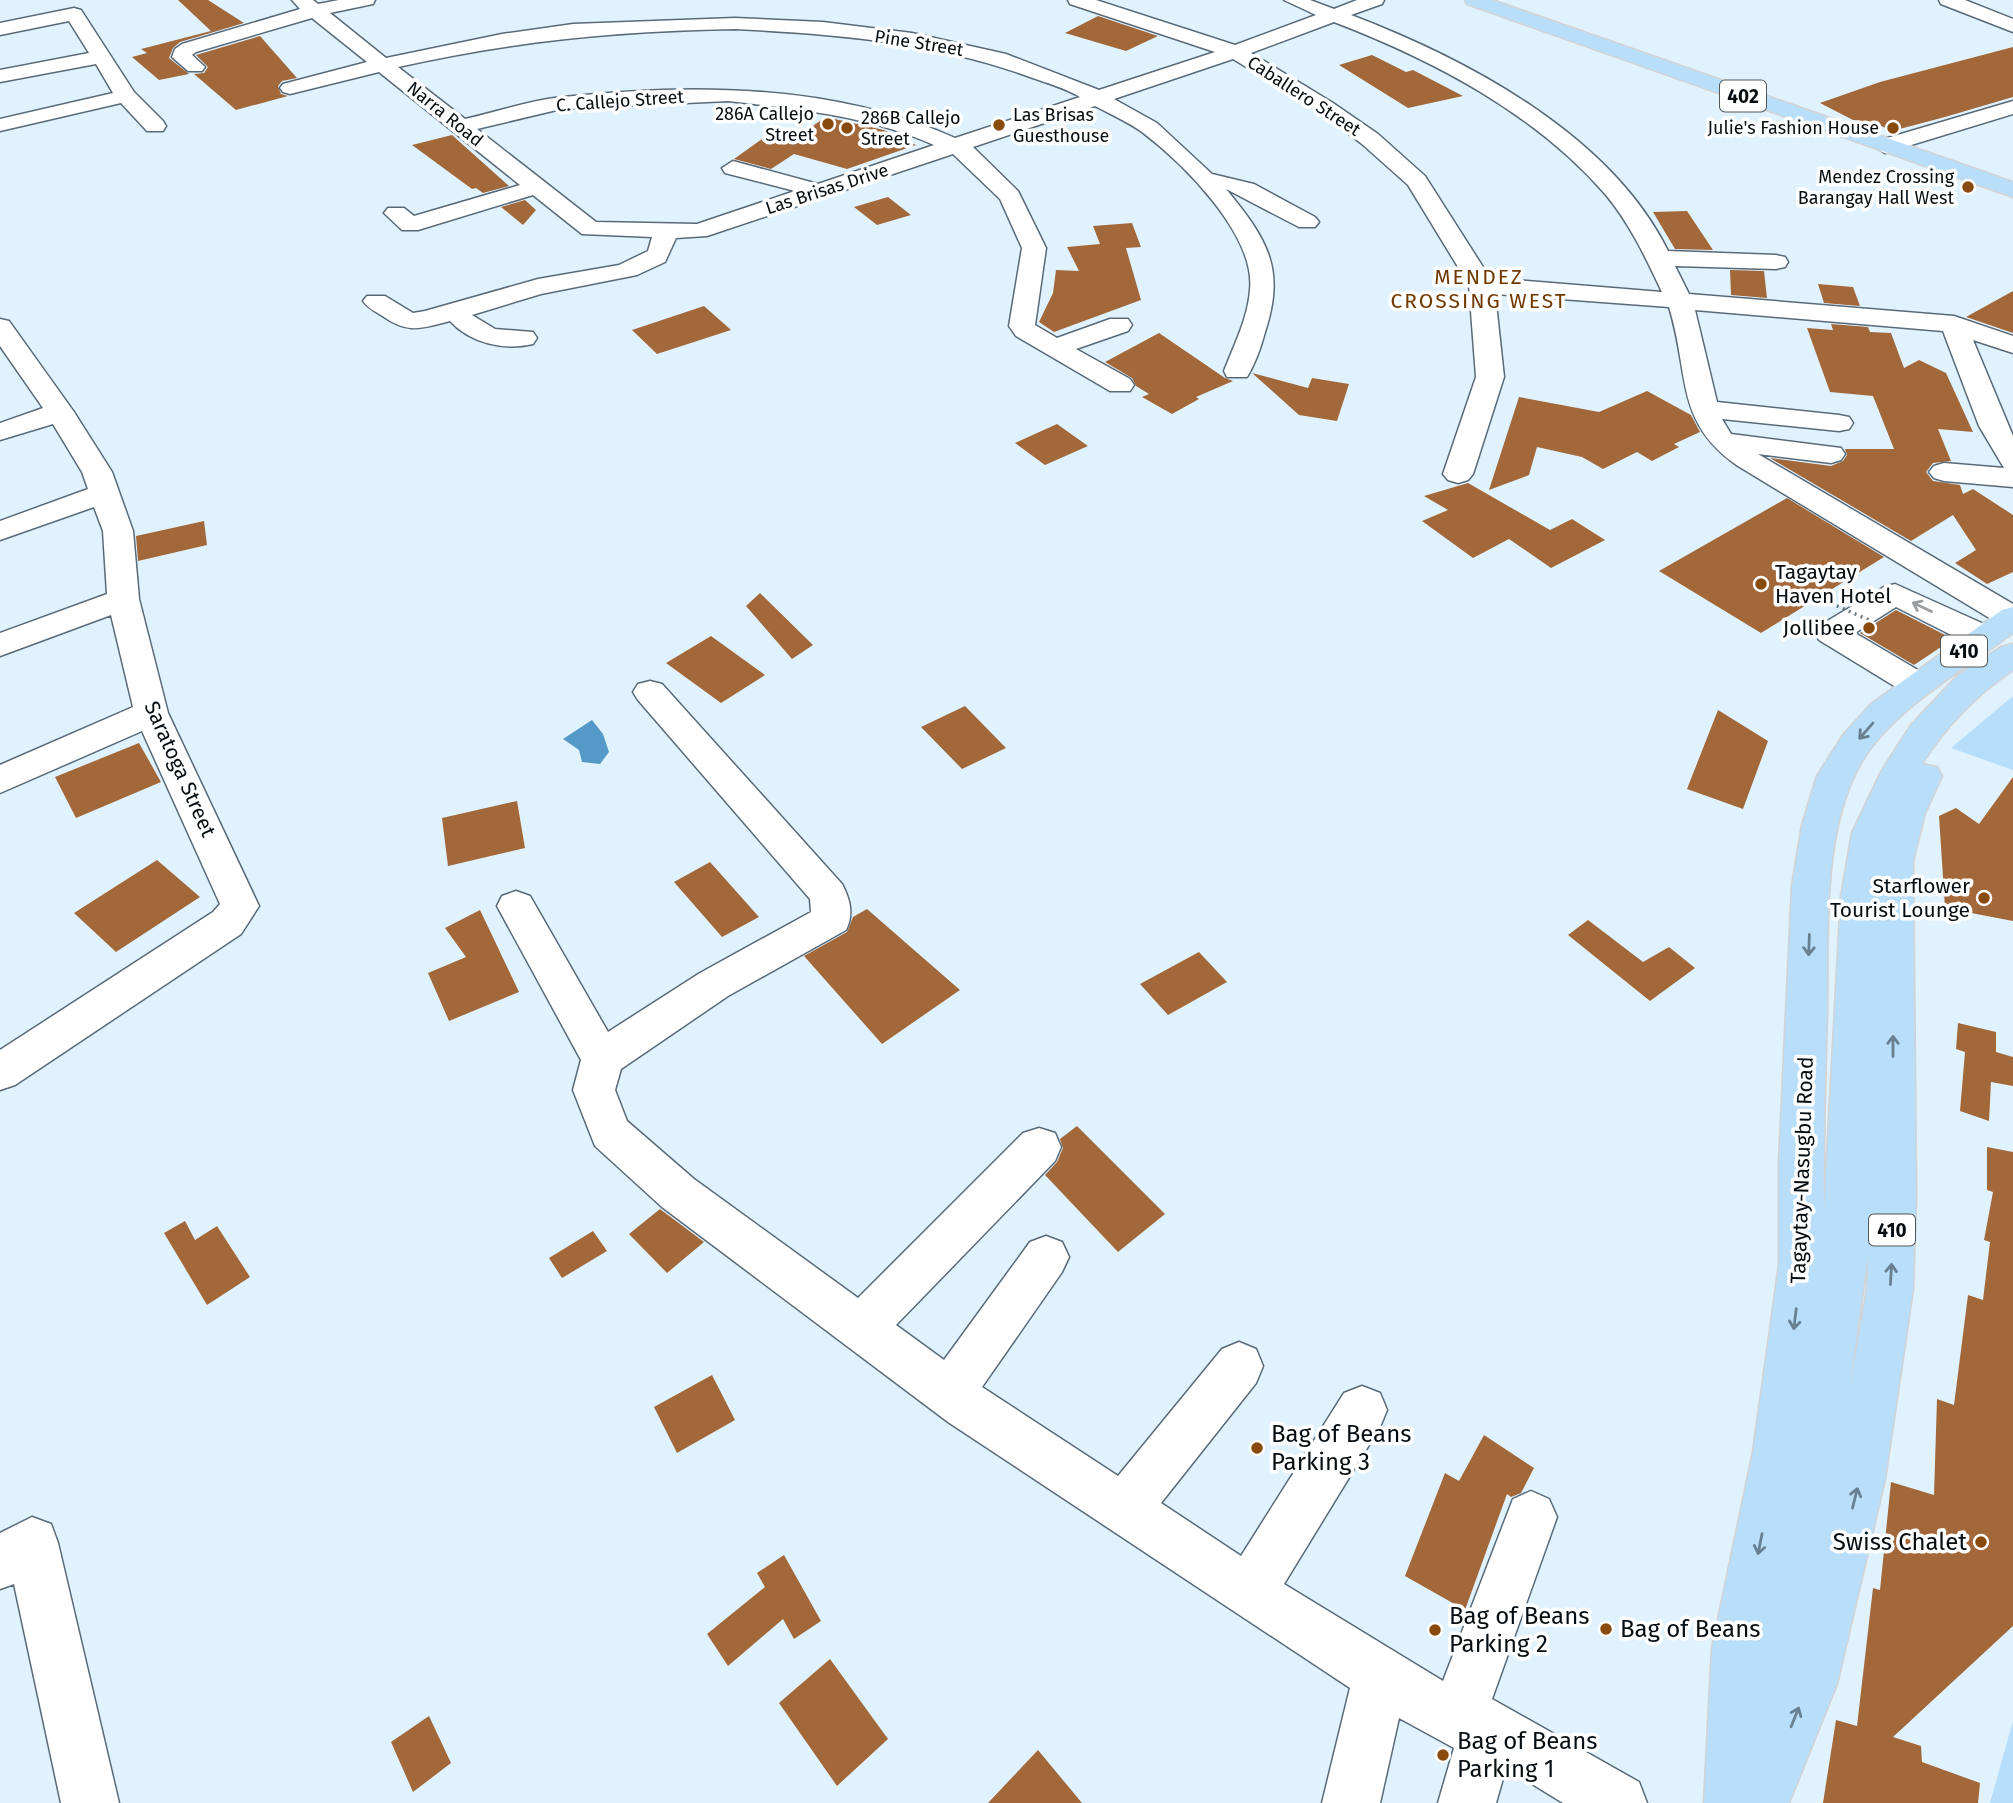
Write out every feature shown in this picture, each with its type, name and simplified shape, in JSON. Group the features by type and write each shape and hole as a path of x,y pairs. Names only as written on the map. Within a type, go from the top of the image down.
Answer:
{"main road":[{"name":"402","path":"1474,0 2013,190"},
{"name":"Tagaytay-Nasugbu Road","path":"1745,1803 1812,1471 1845,1254 1860,896 1871,833 1900,770 1923,734 1970,683 1998,646 2013,618"},
{"name":"Tagaytay-Nasugbu Road","path":"1733,1803 1739,1648 1778,1452 1802,1265 1801,1162 1811,886 1820,825 1835,776 1855,744 1882,712 1916,684 1998,646"},
{"name":"410","path":"1760,1803 1809,1684 1860,1479 1890,1289 1894,1197 1894,861 1907,813 1942,746 1970,716 2013,682"}],"street":[{"path":"195,67 182,58 182,52 189,48 307,5 366,0"},
{"name":"Caballero Street","path":"1077,0 1235,52 1326,107 1370,139 1417,181 1482,285 1490,377 1458,474"},
{"path":"1293,0 1395,38 1448,63 1530,115 1603,177 1659,258 1679,301 1695,353 1706,409 1714,432 1723,442 2013,618"},
{"name":"Las Brisas Drive","path":"590,229 699,231 1235,52 1375,0"},
{"path":"1948,0 2013,26"},
{"name":"Narra Road","path":"307,5 590,229"},
{"path":"0,29 74,14 126,96 155,126"},
{"name":"Pine Street","path":"290,88 383,64 571,31 690,23 761,25 936,42 1000,58 1098,96 1150,128 1206,180 1236,215 1261,254 1266,286 1255,329 1237,371"},
{"path":"0,76 100,57"},
{"name":"C. Callejo Street","path":"459,127 561,103 728,95 823,106 919,130 967,152 1010,196 1034,248 1022,326 1120,384"},
{"path":"0,125 126,96"},
{"path":"1885,146 2013,107"},
{"path":"733,168 820,191"},
{"path":"1206,180 1224,180 1245,188 1307,222"},
{"path":"396,213 410,225 536,187"},
{"path":"376,301 408,322 458,311 536,288 617,272 654,259 662,249 665,230"},
{"path":"1659,258 1776,262"},
{"path":"1482,285 1954,324 2013,345"},
{"path":"458,311 469,329 496,339 524,338"},
{"path":"1954,324 1993,426 2013,462"},
{"path":"1056,347 1119,325"},
{"name":"Saratoga Street","path":"0,327 60,412 97,472 118,531 123,599 151,713 240,906 227,923 0,1072"},
{"path":"1706,409 1839,424"},
{"path":"0,432 60,412"},
{"path":"1723,442 1831,454"},
{"path":"1944,472 2013,478"},
{"path":"0,531 105,493"},
{"path":"1916,684 1831,633 1895,594 1998,646"},
{"path":"0,645 123,599"},
{"path":"650,692 828,894 832,919 789,940 645,1027 602,1059 594,1090 610,1133 678,1193 949,1392 1123,1510 1381,1673 1618,1803"},
{"path":"0,780 151,713"},
{"path":"516,906 602,1059"},
{"path":"862,1328 1039,1147"},
{"path":"949,1392 1046,1256"},
{"path":"1123,1510 1239,1366"},
{"path":"1249,1592 1362,1410"},
{"path":"1467,1803 1472,1723 1531,1517"},
{"path":"0,1563 32,1543 90,1803"},
{"path":"1351,1803 1381,1673"}],"path":[{"path":"1819,598 1869,620"}],"shaded area":[{"path":"2013,696 2013,770 1951,748"},
{"path":"592,720 603,734 609,752 600,764 582,762 579,750 563,739"},
{"path":"2013,1721 2013,1803 1990,1803"}],"building":[{"path":"178,0 208,0 244,23 180,42 173,48 169,58 189,74 159,80 132,57 147,53 141,49 211,31"},
{"path":"1098,16 1158,36 1126,51 1065,33"},
{"path":"260,36 297,78 282,81 278,86 281,94 288,96 236,110 194,74 204,73 208,67 196,55"},
{"path":"2013,47 2013,97 1945,117 1892,131 1873,122 1853,120 1820,103 1880,82"},
{"path":"1372,55 1406,72 1413,70 1463,96 1408,108 1339,65"},
{"path":"826,117 884,130 916,145 847,169 794,154 771,169 734,159 769,134 793,139"},
{"path":"452,135 509,186 483,193 476,188 472,189 412,145"},
{"path":"888,197 911,215 877,225 854,207"},
{"path":"525,200 536,210 523,225 501,207"},
{"path":"1687,211 1713,250 1675,249 1653,212"},
{"path":"1132,223 1141,247 1126,248 1141,300 1054,332 1039,322 1053,293 1056,270 1079,271 1067,247 1100,244 1093,226"},
{"path":"1730,270 1764,271 1767,298 1731,295"},
{"path":"1818,284 1853,287 1860,306 1824,303"},
{"path":"2013,291 2013,333 1966,317"},
{"path":"704,306 731,330 657,354 632,330"},
{"path":"1831,324 1868,327 1870,332 1891,333 1904,368 1919,360 1946,373 1973,432 1938,429 1951,461 1933,463 1926,472 1933,481 1960,485 1963,494 1973,489 2013,515 2013,572 1987,584 1955,563 1976,550 1953,515 1911,541 1770,458 1831,466 1843,461 1847,455 1845,449 1894,449 1873,396 1830,392 1807,328 1833,330"},
{"path":"1159,333 1233,381 1196,397 1199,399 1172,414 1142,397 1149,394 1136,386 1132,378 1105,362"},
{"path":"1252,373 1308,388 1312,378 1349,384 1337,421 1299,415"},
{"path":"1647,391 1691,415 1700,432 1674,444 1679,447 1652,461 1637,452 1603,469 1582,457 1537,447 1529,475 1489,490 1519,397 1599,412"},
{"path":"1057,424 1088,446 1045,465 1015,443"},
{"path":"1468,483 1550,530 1572,519 1605,540 1551,568 1509,539 1473,558 1422,521 1448,510 1424,496"},
{"name":"Tagaytay Haven Hotel","path":"1787,498 1884,557 1761,633 1659,571"},
{"path":"204,521 207,545 138,561 136,536"},
{"path":"760,593 813,645 792,659 746,606"},
{"path":"1896,610 1953,639 1914,665 1860,633"},
{"path":"711,636 765,675 721,703 666,663"},
{"path":"965,706 1006,748 962,769 921,727"},
{"path":"1718,710 1768,741 1743,809 1687,789"},
{"path":"139,743 161,782 76,818 55,777"},
{"path":"2013,777 2013,921 1945,908 1939,816 1956,808 1979,824"},
{"path":"517,801 525,848 448,866 442,818"},
{"path":"157,860 200,897 116,952 74,913"},
{"path":"710,862 759,917 722,937 674,882"},
{"path":"867,909 960,990 882,1044 804,956 847,932 853,917"},
{"path":"480,910 519,992 449,1021 428,973 466,957 445,928"},
{"path":"1588,920 1643,962 1669,947 1695,968 1650,1001 1568,935"},
{"path":"1199,952 1227,982 1168,1015 1140,984"},
{"path":"1958,1023 1996,1032 1996,1052 2013,1057 2013,1086 1991,1082 1989,1121 1960,1111 1965,1052 1956,1049"},
{"path":"1077,1126 1165,1214 1118,1252 1045,1175 1057,1162 1063,1148 1060,1139"},
{"path":"1987,1147 2013,1152 2013,1626 1893,1737 1921,1746 1922,1762 1980,1783 1978,1803 1823,1803 1836,1720 1857,1726 1873,1588 1880,1590 1891,1482 1934,1495 1937,1399 1954,1405 1968,1295 1983,1300 1990,1242 1984,1240 1993,1192 1987,1190"},
{"path":"660,1209 704,1242 667,1273 629,1234"},
{"path":"185,1221 195,1240 217,1226 250,1277 207,1305 164,1233"},
{"path":"593,1231 607,1251 562,1278 549,1258"},
{"path":"712,1375 735,1420 677,1453 654,1407"},
{"path":"1484,1435 1534,1468 1521,1493 1511,1497 1507,1494 1465,1610 1405,1576 1445,1473 1459,1481"},
{"path":"784,1555 821,1621 794,1639 783,1619 728,1666 707,1634 765,1587 757,1573"},
{"path":"830,1659 888,1739 837,1786 779,1703"},
{"path":"429,1716 451,1763 413,1792 391,1742"},
{"path":"1038,1750 1082,1803 988,1803"}],"place":[{"name":"286A Callejo Street","path":"828,124"},
{"name":"Las Brisas Guesthouse","path":"999,125"},
{"name":"286B Callejo Street","path":"847,128"},
{"name":"Julie's Fashion House","path":"1893,128"},
{"name":"Mendez Crossing Barangay Hall West","path":"1968,187"},
{"name":"Tagaytay Haven Hotel","path":"1761,584"},
{"name":"Jollibee","path":"1869,628"},
{"name":"Starflower Tourist Lounge","path":"1984,898"},
{"name":"Bag of Beans Parking 3","path":"1257,1448"},
{"name":"Swiss Chalet","path":"1981,1542"},
{"name":"Bag of Beans","path":"1606,1629"},
{"name":"Bag of Beans Parking 2","path":"1435,1630"},
{"name":"Bag of Beans Parking 1","path":"1443,1755"}],"district":[{"name":"MENDEZ CROSSING WEST","path":"1479,289"}]}
